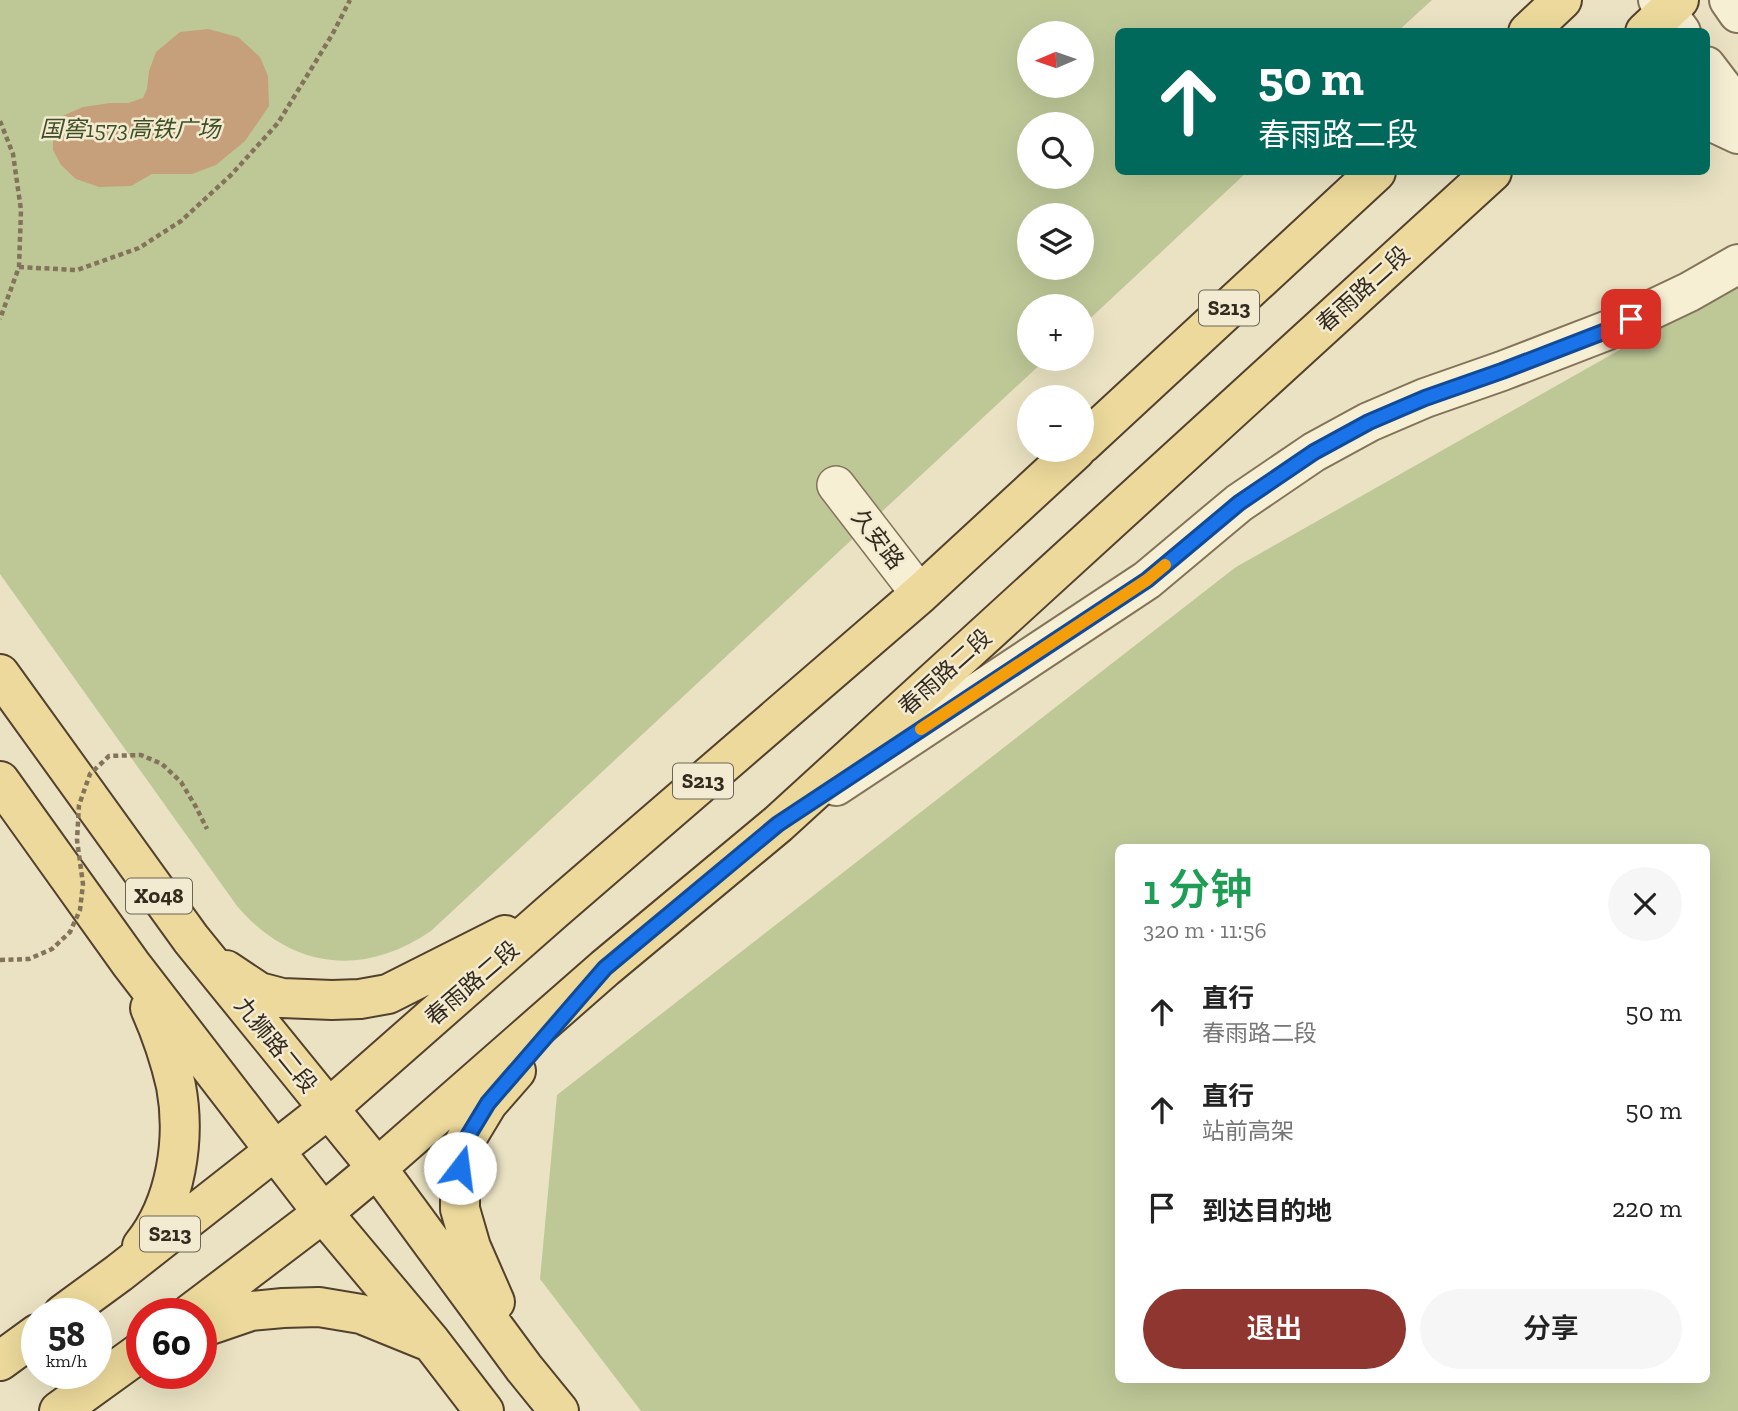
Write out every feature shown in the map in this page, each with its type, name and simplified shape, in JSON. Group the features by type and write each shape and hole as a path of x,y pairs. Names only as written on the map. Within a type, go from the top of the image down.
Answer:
{"main road":[{"path":"1532,28 1562,0"},
{"name":"S213","path":"1094,433 1373,175"},
{"name":"春雨路二段","path":"211,1298 323,1213 377,1168 605,968 778,824 1489,175"},
{"name":"春雨路二段","path":"275,1151 328,1109 920,594 1063,462"},
{"name":"九狮路二段","path":"0,674 191,939 377,1168 524,1368 559,1411"},
{"name":"X048","path":"0,781 131,964 323,1213 431,1342 484,1411"},
{"path":"191,939 229,973 259,992 282,998 360,999 388,994 554,911"},
{"path":"119,1273 154,1231 165,1208 175,1177 180,1132 176,1087 163,1038 131,964"},
{"path":"524,1368 471,1247 460,1209 460,1168 465,1141 488,1103 605,968"},
{"name":"S213","path":"85,1298 275,1151"},
{"path":"217,1323 251,1311 319,1307 361,1314 431,1342"},
{"path":"0,1360 21,1345"},
{"path":"59,1411 126,1363"}],"street":[{"path":"1729,0 1738,13"},
{"path":"1710,70 1738,108"},
{"path":"1710,120 1738,134"},
{"path":"778,824 1147,580 1239,503 1314,452 1369,422 1425,398 1611,329 1689,292 1738,264"},
{"name":"久安路","path":"836,485 920,594"}],"path":[{"path":"19,267 77,270 139,248 181,221 231,175 278,123 332,35 350,0"},
{"path":"0,121 13,154 21,210 19,267 0,319"},
{"path":"0,960 29,959 52,949 70,932 80,910 83,884 77,840 79,805 90,774 109,756 141,755 162,764 181,782 207,829"}],"green space":[{"name":"国窖1573高铁广场","path":"0,0 1432,0 1401,28 1115,28 1115,175 1244,175 1094,315 1094,294 1017,294 1017,371 1033,371 431,931 405,946 379,956 328,960 304,954 280,943 258,927 237,906 0,574"},
{"path":"1738,283 1738,1411 641,1411 540,1279 557,1095 1236,567"}],"building":[{"path":"208,29 238,37 260,57 268,76 269,106 245,141 216,165 192,174 152,174 131,186 99,187 76,179 61,165 53,150 53,131 60,117 83,107 128,103 143,98 156,52 180,32"}],"slow traffic":[{"path":"921,729 1147,580 1165,565"}],"route":[{"path":"460,1168 465,1141 488,1103 605,968 778,824 1147,580 1239,503 1314,452 1369,422 1425,398 1502,371 1631,319"}]}
